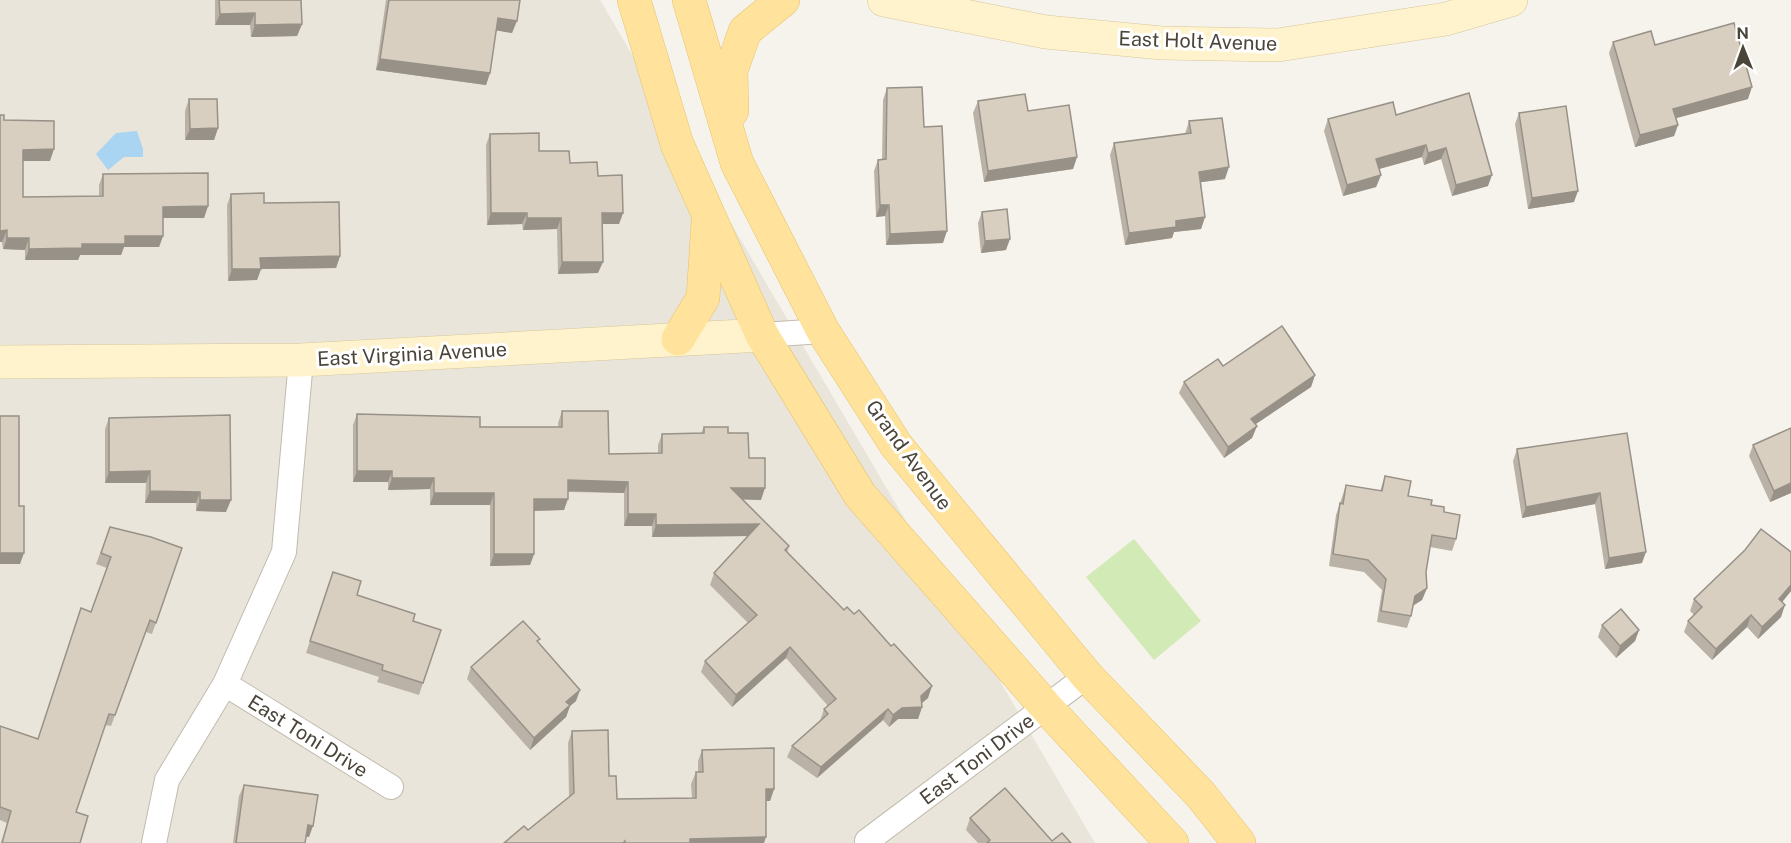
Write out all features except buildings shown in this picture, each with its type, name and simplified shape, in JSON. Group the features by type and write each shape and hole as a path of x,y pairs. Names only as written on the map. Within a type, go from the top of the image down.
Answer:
{"main road":[{"path":"634,0 676,144 762,335 860,495 1046,707 1172,843"},
{"name":"Grand Avenue","path":"689,0 737,163 823,331 896,445 1087,676 1201,795 1239,843"},
{"path":"733,149 731,71 745,31 783,0"},
{"path":"678,339 703,298 709,215"}],"street":[{"name":"East Holt Avenue","path":"884,0 1046,32 1162,43 1278,45 1446,19 1511,0"},
{"name":"East Virginia Avenue","path":"0,362 301,360 823,331"},
{"path":"154,843 167,780 225,684 284,552 301,360"},
{"name":"East Toni Drive","path":"867,842 1087,676"},
{"name":"East Toni Drive","path":"225,684 391,787"}],"shaded area":[{"path":"0,0 600,0 1095,843 0,843"}],"green space":[{"path":"1134,539 1201,621 1154,660 1086,577"}],"water":[{"path":"137,131 143,157 124,157 108,170 96,154 116,133"}]}
